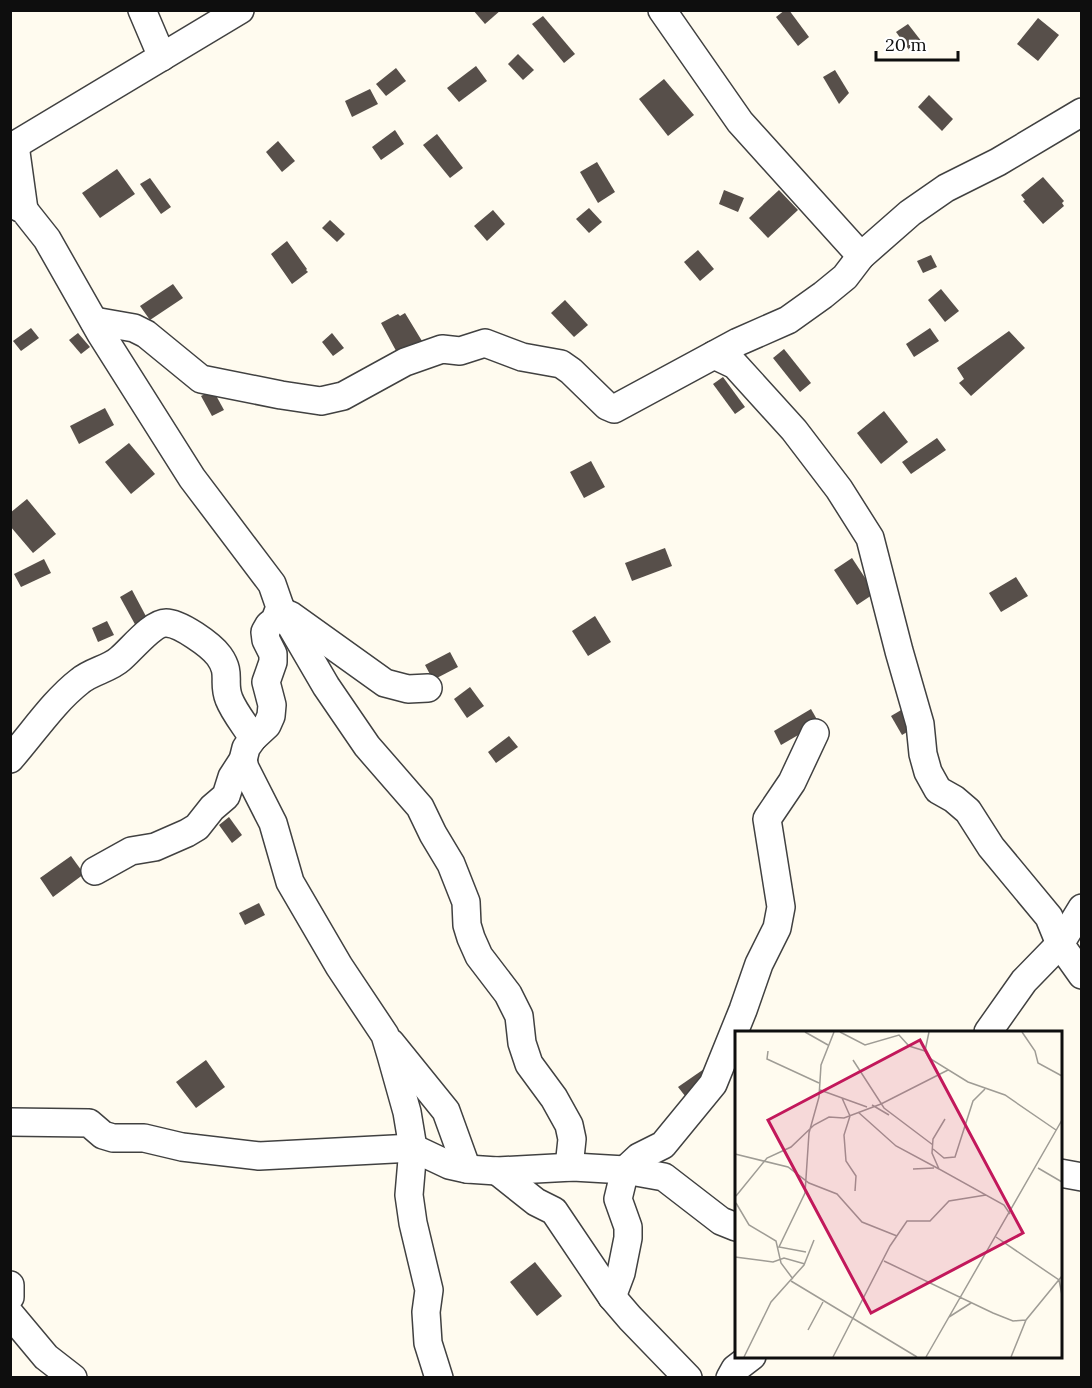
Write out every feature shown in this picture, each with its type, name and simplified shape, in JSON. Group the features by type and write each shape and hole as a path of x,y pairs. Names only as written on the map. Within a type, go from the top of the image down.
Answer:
{"street":[{"path":"142,10 162,57"},
{"path":"240,10 13,146 17,207 47,239 94,321 192,478 272,584 280,607 326,686 367,746 420,807 451,864 466,902 467,925 479,956 508,994 519,1016 522,1043 529,1064 554,1098 569,1125 572,1139 568,1167"},
{"path":"662,10 740,122 861,256"},
{"path":"94,321 134,328 146,334 201,379 321,401 343,396 405,362 441,349 460,351 485,343 522,357 561,364 571,370 607,406 614,409 729,354 788,320 845,277 861,256 910,213 946,188 998,162 1082,112"},
{"path":"729,354 795,430 839,489 870,538 920,724 923,754 928,772 938,790 954,799 968,811 991,846 1049,917 1060,944 1082,975"},
{"path":"280,607 385,683 408,689 428,688"},
{"path":"95,871 131,851 155,847 197,827 212,808 226,796 232,777 271,716 272,705 266,682 273,663 273,654 266,632 275,620 280,607"},
{"path":"10,759 48,714 81,680 118,661 157,625 166,623 179,627 202,641 218,655 227,671 225,685 229,699 273,823 290,882 339,966 385,1035 446,1111 467,1168"},
{"path":"612,1297 621,1273 628,1238 628,1227 618,1199 625,1170 639,1157 663,1145 713,1084 724,1061 759,964 777,928 781,907 767,819 792,782 815,733"},
{"path":"988,1031 1024,981 1060,944 1082,908"},
{"path":"385,1035 407,1112 413,1148 409,1195 413,1223 429,1290 426,1312 428,1343 439,1377"},
{"path":"10,1122 89,1123 103,1135 113,1138 144,1138 182,1147 259,1156 413,1148 449,1165 467,1168 497,1171 568,1167 625,1170 664,1177 721,1221 735,1227"},
{"path":"497,1171 536,1202 554,1211 612,1297 688,1377"},
{"path":"1062,1173 1082,1177"},
{"path":"10,1285 10,1297"},
{"path":"10,1314 46,1357 73,1377"},
{"path":"730,1377 750,1358"}],"building":[{"path":"473,10 501,10 485,24"},
{"path":"785,10 789,10 809,37 798,46 776,17"},
{"path":"543,16 575,54 564,63 532,24"},
{"path":"1038,18 1059,35 1038,61 1017,44"},
{"path":"908,24 922,42 910,51 896,32"},
{"path":"518,54 534,70 523,80 508,64"},
{"path":"476,66 487,81 459,102 447,88"},
{"path":"396,68 406,81 386,96 376,84"},
{"path":"835,70 849,93 839,104 823,77"},
{"path":"664,79 694,115 668,136 639,99"},
{"path":"370,89 378,104 352,117 345,101"},
{"path":"929,95 953,119 942,131 918,107"},
{"path":"395,130 404,144 381,160 372,147"},
{"path":"437,134 463,168 450,178 423,145"},
{"path":"278,141 295,161 282,172 266,152"},
{"path":"597,162 615,192 598,203 580,172"},
{"path":"117,169 135,194 100,218 82,193"},
{"path":"1043,177 1064,201 1062,203 1064,206 1043,224 1023,201 1025,200 1021,195"},
{"path":"150,178 171,207 161,214 140,184"},
{"path":"724,190 744,198 738,212 719,204"},
{"path":"779,190 798,210 768,238 749,218"},
{"path":"589,208 602,222 589,233 576,219"},
{"path":"493,210 505,224 487,241 474,226"},
{"path":"330,220 345,234 337,242 322,228"},
{"path":"287,241 308,272 292,284 271,254"},
{"path":"698,250 714,269 700,281 684,262"},
{"path":"931,255 937,267 923,273 917,261"},
{"path":"173,284 183,298 150,320 140,306"},
{"path":"941,289 959,311 945,322 928,300"},
{"path":"565,300 588,325 574,337 551,313"},
{"path":"405,313 422,341 401,360 381,323"},
{"path":"31,328 39,338 21,351 13,341"},
{"path":"930,328 939,341 914,357 906,344"},
{"path":"1009,331 1025,348 971,396 959,383 964,379 957,368"},
{"path":"78,333 90,347 81,354 69,340"},
{"path":"332,333 344,348 333,356 322,342"},
{"path":"784,349 811,383 800,392 773,358"},
{"path":"723,377 745,407 735,414 713,384"},
{"path":"213,390 224,410 212,416 201,396"},
{"path":"105,408 114,425 79,444 70,426"},
{"path":"884,411 908,442 881,464 857,433"},
{"path":"937,438 946,450 911,474 902,462"},
{"path":"129,443 155,474 131,494 105,462"},
{"path":"591,461 605,487 584,498 570,472"},
{"path":"27,499 56,534 33,553 10,526 10,513"},
{"path":"665,548 672,566 632,581 625,563"},
{"path":"852,558 875,593 857,605 834,570"},
{"path":"44,559 51,573 21,587 14,574"},
{"path":"1016,577 1028,596 1001,612 989,593"},
{"path":"132,590 149,622 137,628 120,597"},
{"path":"595,616 611,642 588,656 572,631"},
{"path":"107,621 114,635 98,642 92,628"},
{"path":"450,652 458,667 433,680 425,665"},
{"path":"470,687 484,706 467,718 454,699"},
{"path":"908,706 919,725 902,735 891,716"},
{"path":"811,709 819,723 781,745 774,731"},
{"path":"509,736 518,747 496,763 488,752"},
{"path":"229,817 242,835 232,843 219,825"},
{"path":"71,856 84,874 53,897 40,878"},
{"path":"259,903 265,915 245,925 239,913"},
{"path":"206,1060 225,1087 196,1108 176,1082"},
{"path":"704,1069 714,1082 689,1101 678,1087"},
{"path":"535,1262 562,1296 537,1316 510,1282"}]}
